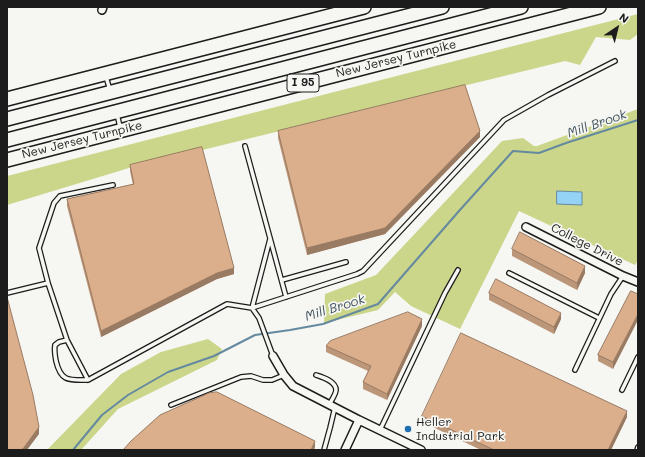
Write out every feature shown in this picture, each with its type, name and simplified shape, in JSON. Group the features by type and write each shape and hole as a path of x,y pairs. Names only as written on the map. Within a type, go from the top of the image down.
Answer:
{"highway":[{"path":"7,99 364,7"},
{"path":"7,119 442,7"},
{"name":"New Jersey Turnpike","path":"7,140 522,7"},
{"name":"New Jersey Turnpike","path":"7,160 599,7"}],"street":[{"name":"College Drive","path":"526,227 623,276 638,282"},
{"path":"273,356 293,386 421,450"},
{"path":"345,450 359,420"}],"lane":[{"path":"67,340 59,342 55,345 54,350 58,370 63,376 71,380 88,380 227,304 252,308 357,274 363,270 504,120 548,94 615,61"},
{"path":"105,74 111,92"},
{"path":"116,111 121,130"},
{"path":"245,146 286,296"},
{"path":"88,380 67,340 48,283 39,248 54,203 60,196 113,185"},
{"path":"252,308 270,239"},
{"path":"282,280 346,262"},
{"path":"380,430 445,292 458,270"},
{"path":"509,273 599,318"},
{"path":"575,370 611,294 623,276"},
{"path":"7,293 48,283"},
{"path":"252,308 260,318 273,356"},
{"path":"622,390 638,356"},
{"path":"171,405 241,377 251,376 263,380 272,380 284,374"},
{"path":"316,374 336,387 332,406 330,428 324,450"}],"green space":[{"path":"638,14 638,34 630,40 596,37 580,65 565,61 129,168 7,205 7,176"},
{"path":"638,109 638,260 635,265 519,211 460,329 411,306 395,292 378,310 324,323 325,294 376,275 502,141 523,138 534,146 537,146"},
{"path":"208,339 222,349 217,360 118,409 81,450 47,450 121,374 161,352"}],"water":[{"path":"557,191 582,192 582,205 557,204"}],"building":[{"path":"465,85 480,131 385,228 307,248 278,131"},
{"path":"202,147 234,268 217,273 101,331 67,199 134,184 130,165"},
{"path":"520,232 585,266 577,283 512,249"},
{"path":"496,279 561,313 554,327 489,293"},
{"path":"631,291 638,294 638,314 613,362 598,355"},
{"path":"7,297 33,395 39,427 23,449 18,450 7,450"},
{"path":"408,312 422,319 387,394 363,382 371,366 326,346 330,341"},
{"path":"461,333 627,411 608,450 494,450 422,416"},
{"path":"217,392 315,441 311,450 123,450 160,415 209,393"}],"waterway":[{"name":"Mill Brook","path":"73,450 102,415 128,395 168,372 214,356 255,335 323,324 378,304 513,151 539,153 638,120"}],"place":[{"name":"Heller Industrial Park","path":"408,429"}]}
